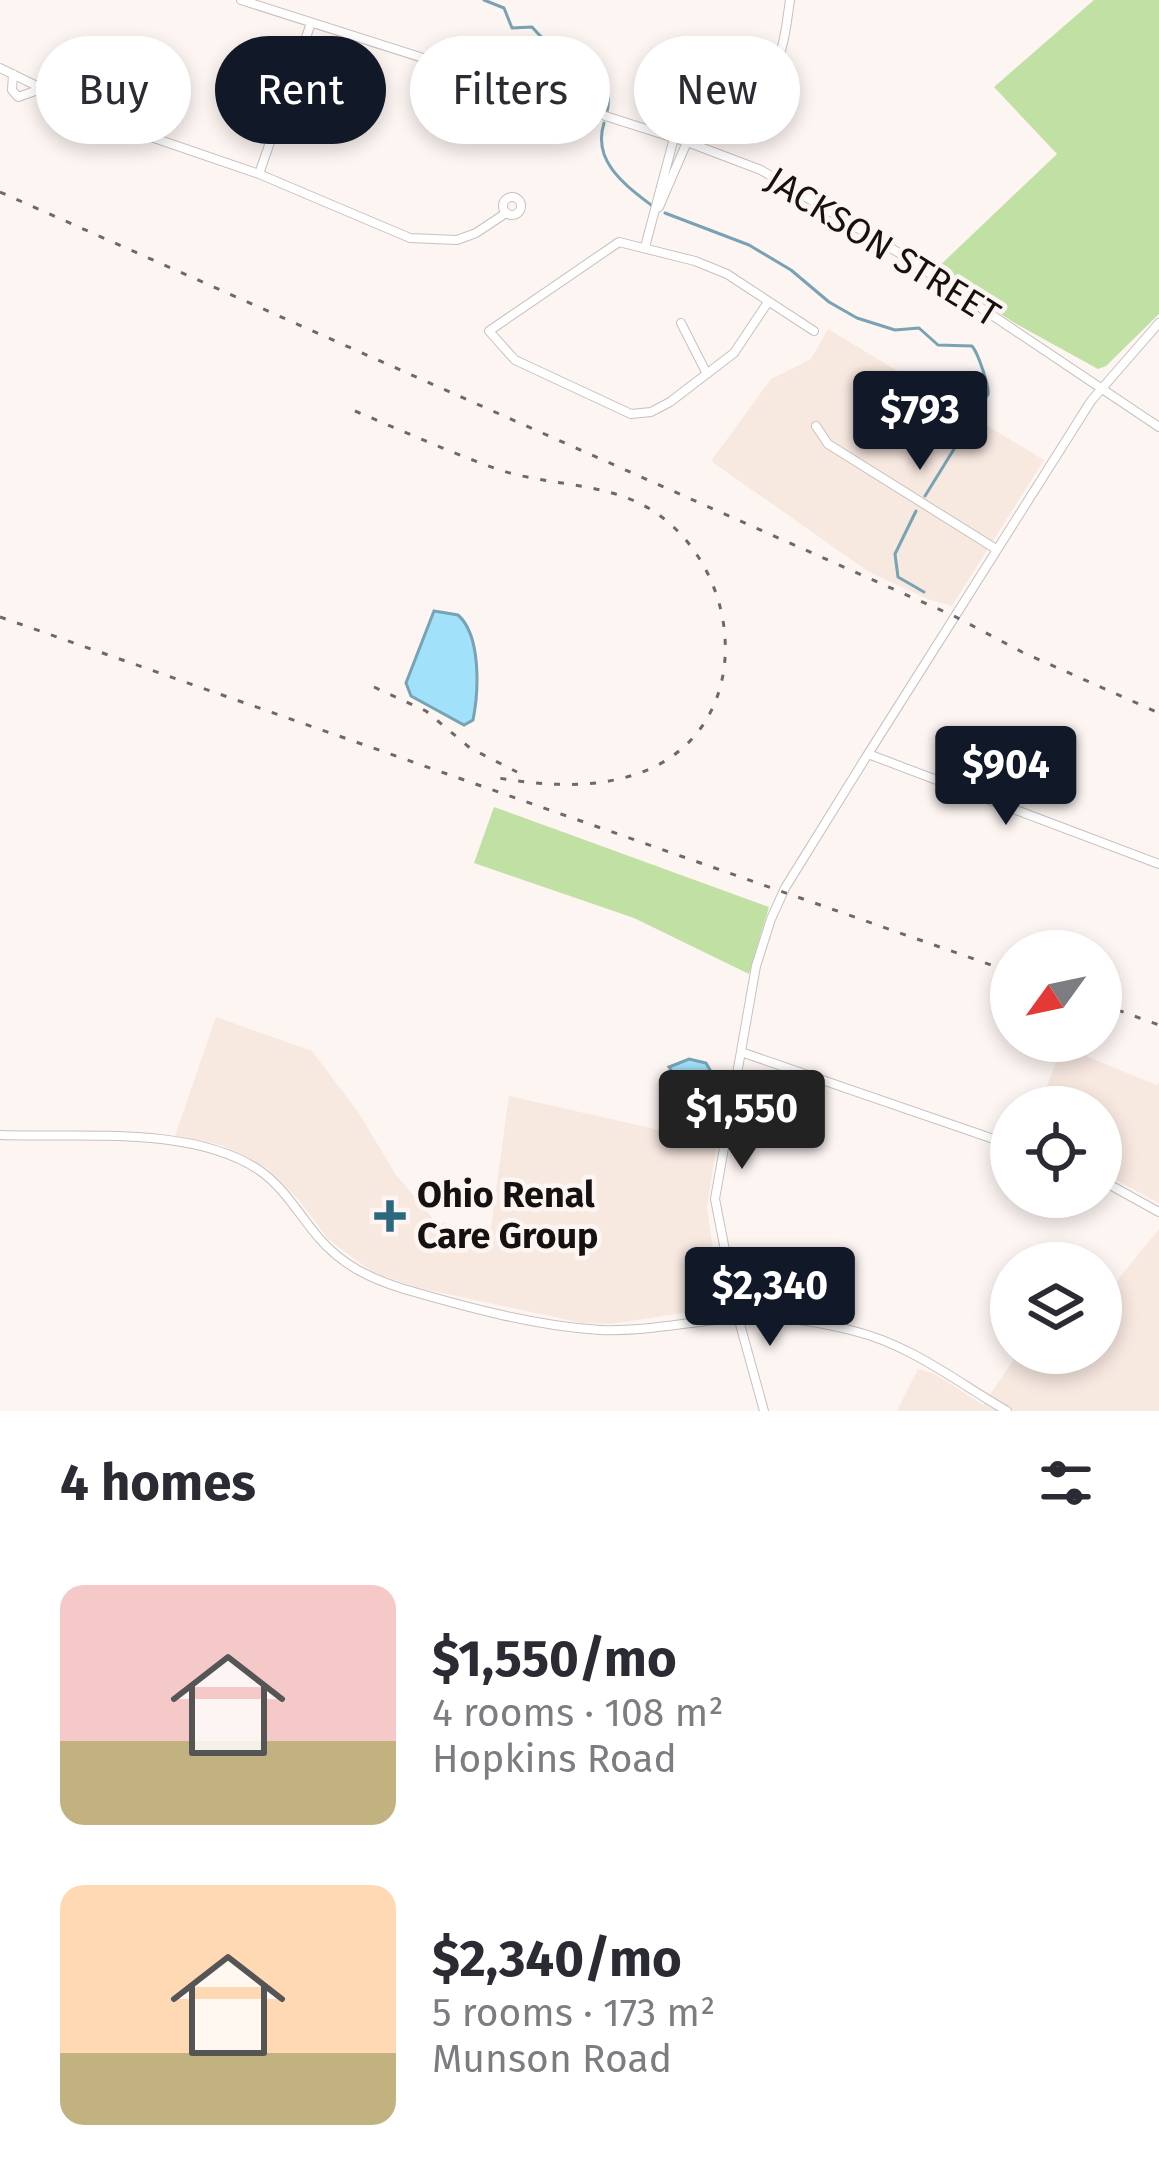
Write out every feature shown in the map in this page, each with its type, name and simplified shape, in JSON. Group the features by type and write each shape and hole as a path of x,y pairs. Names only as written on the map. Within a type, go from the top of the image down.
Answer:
{"street":[{"name":"JACKSON STREET","path":"242,0 634,126"},
{"path":"698,146 709,123 756,91 774,69 790,0"},
{"path":"259,173 311,23"},
{"path":"0,68 36,85"},
{"path":"13,74 12,90 18,97 36,90"},
{"path":"168,144 259,173 392,233 422,241 466,237 506,213"},
{"path":"645,247 673,144"},
{"path":"658,208 686,144"},
{"name":"JACKSON STREET","path":"692,144 800,191 1159,427"},
{"path":"768,302 734,353 650,412 632,414 515,360 489,331 619,242 727,274 814,331"},
{"path":"681,323 707,374"},
{"path":"764,1411 738,1317 716,1199 756,967 771,919 785,888 868,754 1102,386 1159,323"},
{"path":"816,426 829,444 996,549"},
{"path":"868,754 1159,864"},
{"path":"744,1053 990,1138"},
{"path":"0,1135 150,1140 213,1148 262,1172 340,1259 369,1277 406,1290 601,1330 661,1328 738,1317 784,1318 871,1335 920,1357 1007,1411"},
{"path":"1122,1192 1159,1212"}],"shaded area":[{"path":"828,329 1044,460 952,606 869,572 711,461 771,379 811,359"},
{"path":"216,1017 312,1051 358,1112 396,1175 435,1221 490,1234 509,1096 717,1143 707,1207 721,1307 611,1324 582,1323 419,1288 373,1273 328,1239 267,1168 221,1145 175,1136"},
{"path":"1056,1062 1101,1062 1159,1083 1159,1203 1122,1183 1122,1086 1047,1086"},
{"path":"1159,1229 1159,1411 897,1411 918,1369 935,1374 983,1405 1004,1374 1122,1374 1122,1275"}],"green space":[{"path":"1094,0 1159,0 1159,314 1098,369 934,271 1057,154 994,87"},
{"path":"494,807 769,907 749,974 634,918 474,863"}],"water":[{"path":"434,611 458,615 471,636 476,694 473,720 464,725 411,696 406,683"},
{"path":"689,1059 706,1063 713,1075 707,1118 699,1125 667,1122 662,1117 672,1104 670,1093 676,1078 669,1067"}],"waterway":[{"path":"484,0 504,8 512,28 532,27 541,36"},
{"path":"602,144 606,160 621,180 651,205"},
{"path":"665,213 749,245 857,318 895,330 919,328 938,345 972,346 988,394 925,496"},
{"path":"916,511 895,554 898,577 924,592"}],"railway":[{"path":"0,192 954,616 1159,713"},
{"path":"355,411 500,470 633,500 681,534 704,566 719,602 725,640 722,678 710,713 687,744 654,767 615,780 553,784 492,777"},
{"path":"0,617 990,965"},
{"path":"374,687 426,711 470,748 517,772"},
{"path":"1122,1012 1159,1025"}],"place":[{"name":"Ohio Renal Care Group","path":"390,1216"}]}
